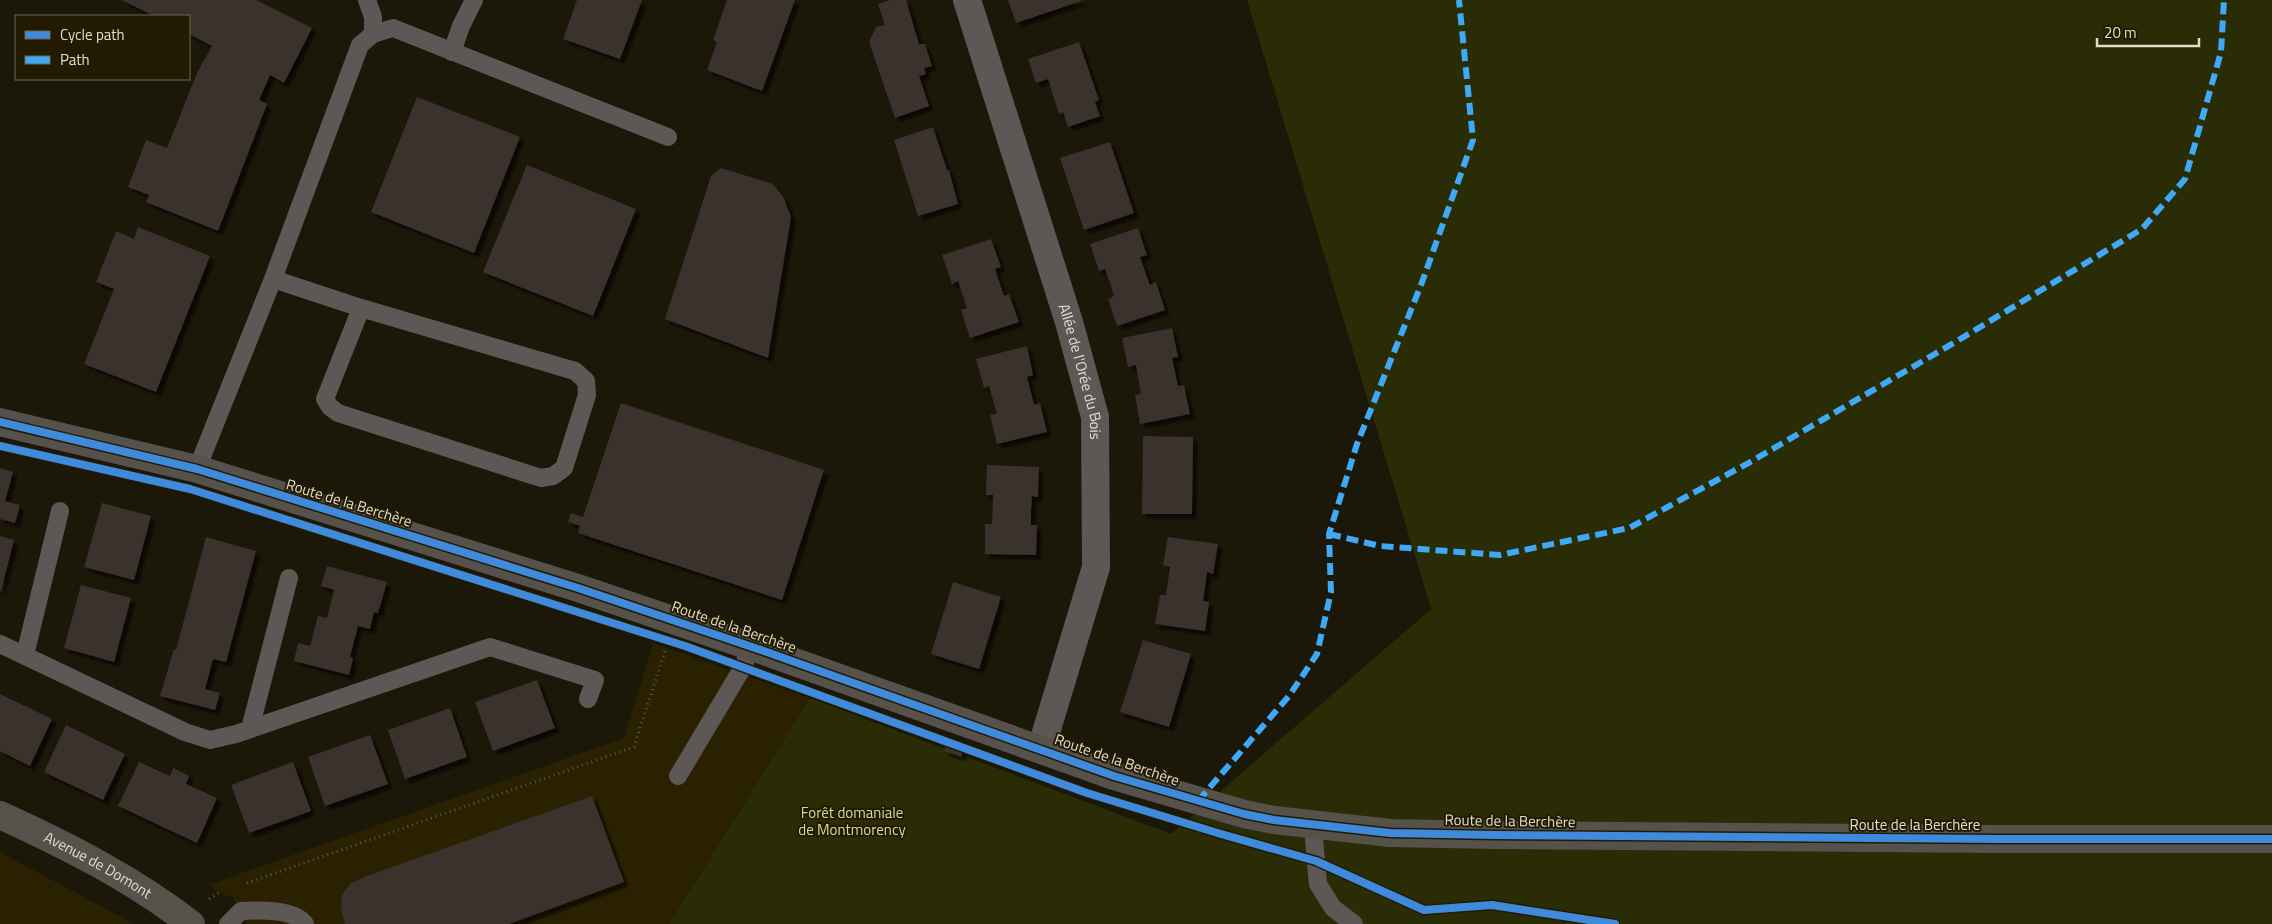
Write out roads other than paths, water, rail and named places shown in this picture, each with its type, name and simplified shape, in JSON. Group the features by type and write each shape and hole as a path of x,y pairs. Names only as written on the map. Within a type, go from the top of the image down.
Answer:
{"street":[{"name":"Allée de l'Orée du Bois","path":"967,0 1069,322 1095,417 1096,567 1041,749"},
{"name":"Route de la Berchère","path":"0,422 197,470 578,588 751,647 1114,776 1235,812 1313,826 1390,833 2000,840 2272,839"},
{"name":"Avenue de Domont","path":"0,815 45,836 118,875 187,921"}],"lane":[{"path":"367,0 373,17 373,34"},
{"path":"452,52 461,26 474,0"},
{"path":"197,470 273,279 360,45 373,34 393,28 668,137"},
{"path":"273,279 361,308 575,371 586,381 587,395 564,468 554,476 541,478 338,413 330,407 326,399 361,308"},
{"path":"25,655 60,511"},
{"path":"250,729 289,578"},
{"path":"0,644 185,732 210,740 250,729 490,647 596,680 588,699"},
{"path":"678,776 742,667 751,647"},
{"path":"1313,826 1318,884 1333,908 1354,924"},
{"path":"228,924 241,911 272,910 302,919 305,924"}],"park label":[{"name":"Forêt domaniale de Montmorency","path":"852,822"}]}
